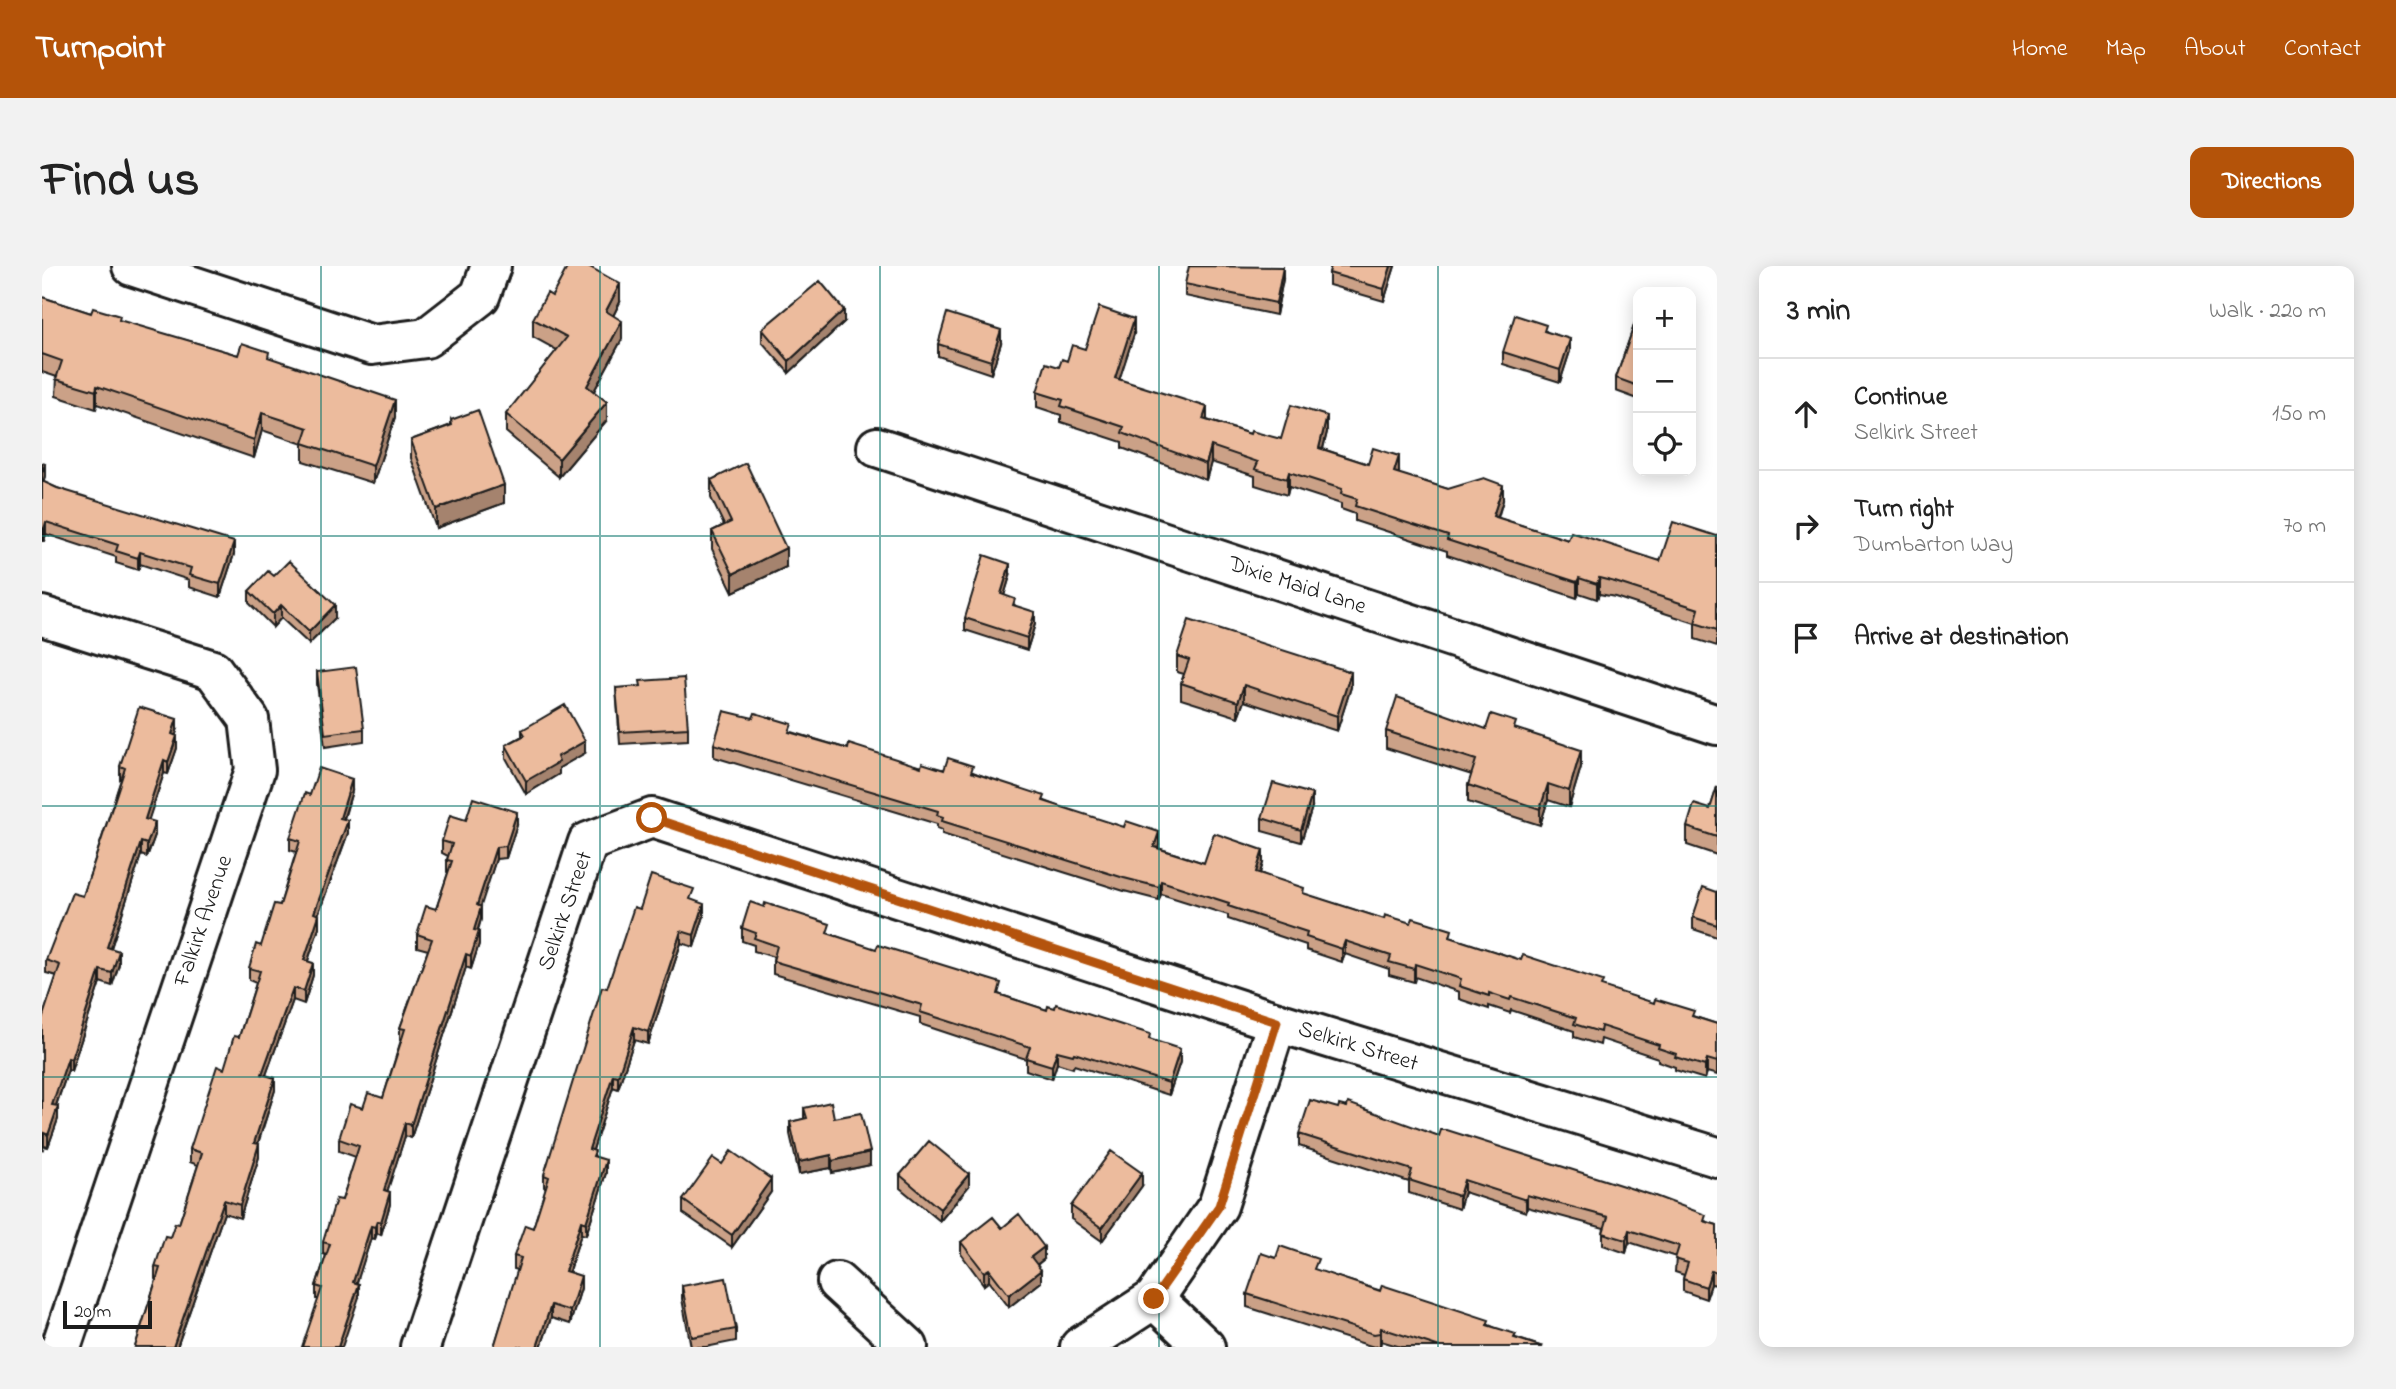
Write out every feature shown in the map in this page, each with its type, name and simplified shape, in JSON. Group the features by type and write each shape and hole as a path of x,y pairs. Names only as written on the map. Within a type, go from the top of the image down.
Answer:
{"street":[{"path":"132,266 372,345 426,338 480,296 491,266"},
{"name":"Dixie Maid Lane","path":"877,447 1717,725"},
{"name":"Falkirk Avenue","path":"42,616 213,670 249,719 255,769 61,1347"},
{"name":"Selkirk Street","path":"420,1347 588,842 652,818 1277,1022 1717,1157"},
{"path":"1080,1347 1154,1299 1219,1206 1277,1022"},
{"path":"837,1282 908,1347"},
{"path":"1154,1299 1205,1347"}],"building":[{"path":"568,266 588,266 620,284 606,311 622,321 587,386 607,402 559,459 506,414 567,337 533,319 547,293 552,296"},
{"path":"1189,266 1283,267 1276,303 1185,284"},
{"path":"1331,266 1391,266 1384,289 1329,273"},
{"path":"820,281 844,310 789,361 762,329"},
{"path":"42,297 91,313 93,308 120,316 119,320 238,355 242,343 269,352 268,357 395,400 373,466 303,443 308,428 262,413 254,440 97,386 96,391 56,379 62,361 42,354"},
{"path":"1099,307 1134,319 1115,378 1207,407 1203,419 1250,434 1251,431 1281,439 1291,405 1327,416 1319,448 1368,464 1373,448 1399,456 1394,472 1448,489 1484,478 1503,485 1493,516 1568,540 1571,532 1660,561 1673,522 1717,536 1717,630 1695,623 1699,609 1599,578 1597,584 1579,578 1577,582 1447,540 1448,536 1355,506 1357,499 1341,494 1342,489 1289,472 1287,479 1255,469 1258,462 1211,446 1206,464 1122,433 1124,427 1061,406 1063,400 1037,392 1046,363 1059,367 1062,359 1067,361 1072,345 1085,349"},
{"path":"947,313 1001,330 991,361 938,344"},
{"path":"1515,315 1546,325 1544,331 1570,339 1560,370 1503,352"},
{"path":"1633,329 1633,384 1616,378"},
{"path":"478,410 504,485 436,509 411,440 452,425 451,420"},
{"path":"746,463 786,548 733,574 712,531 731,522 711,480"},
{"path":"42,481 57,488 234,542 220,584 189,575 191,568 140,552 138,558 116,551 118,545 46,522 44,529 42,528"},
{"path":"984,555 1010,564 1001,594 1015,599 1013,605 1035,612 1027,638 965,618"},
{"path":"289,561 335,605 309,632 281,605 273,614 249,591 268,571 274,576"},
{"path":"1189,620 1351,672 1337,716 1244,685 1238,702 1181,683 1189,660 1177,656"},
{"path":"356,667 364,729 325,734 317,672"},
{"path":"684,678 688,728 620,732 616,688 641,686 640,681"},
{"path":"1397,697 1486,729 1491,714 1516,722 1514,728 1581,750 1569,791 1548,784 1540,809 1468,785 1476,760 1386,731"},
{"path":"565,705 585,741 557,757 559,762 526,781 506,745 525,735 522,730"},
{"path":"139,707 177,719 172,734 177,736 168,762 164,760 145,819 155,822 147,844 141,842 107,947 119,951 112,973 100,970 71,1059 68,1058 52,1105 58,1106 48,1135 44,1133 42,1138 42,1019 60,965 46,960 72,893 83,896 125,768 120,766"},
{"path":"724,711 753,718 755,713 792,724 789,732 848,749 849,744 921,767 922,763 944,770 948,758 973,766 971,772 1045,796 1043,801 1124,827 1126,821 1159,832 1154,847 1204,863 1214,833 1263,850 1256,872 1304,888 1303,893 1384,919 1385,915 1411,923 1413,918 1452,930 1450,937 1521,960 1523,955 1603,981 1601,986 1654,1003 1655,999 1694,1011 1692,1016 1717,1024 1717,1062 1707,1059 1705,1066 1675,1057 1676,1054 1658,1048 1659,1045 1601,1026 1600,1032 1574,1024 1576,1018 1511,997 1510,1000 1489,993 1489,996 1459,986 1461,979 1415,964 1414,969 1389,962 1391,956 1345,941 1342,949 1306,937 1307,932 1228,906 1229,903 1161,881 1159,887 1124,878 942,821 943,817 937,815 938,811 714,744"},
{"path":"319,768 352,779 340,818 348,820 314,913 319,915 304,960 313,963 304,991 293,988 262,1074 275,1078 254,1143 259,1144 240,1205 224,1200 173,1347 135,1347 160,1268 155,1267 165,1236 170,1237 175,1223 179,1224 202,1153 190,1149 217,1066 224,1069 234,1036 239,1037 260,971 249,968 256,944 261,946 274,904 280,905 300,841 290,838 305,793 310,795"},
{"path":"1273,783 1312,794 1301,830 1262,818"},
{"path":"1717,787 1717,837 1687,827 1694,804 1710,809"},
{"path":"473,798 517,812 506,846 496,847 477,905 481,907 474,930 479,931 471,956 466,954 411,1125 405,1123 384,1190 390,1192 381,1222 377,1221 375,1227 371,1226 353,1282 359,1284 338,1347 302,1347 322,1288 316,1286 330,1244 323,1242 336,1199 342,1200 359,1146 339,1139 350,1104 363,1108 368,1093 383,1098 405,1029 400,1028 432,939 417,934 426,906 436,909 452,861 447,860 452,844 442,841 450,815 466,820"},
{"path":"651,875 694,889 690,899 704,904 694,935 681,931 648,1032 634,1027 618,1076 613,1075 589,1149 595,1151 593,1156 606,1160 586,1223 581,1221 565,1271 581,1276 570,1311 551,1305 537,1347 494,1347 521,1258 514,1256 525,1225 533,1228 549,1177 544,1175 602,987 607,988 634,907 640,909"},
{"path":"1703,887 1717,892 1717,925 1693,917"},
{"path":"750,902 764,907 765,903 830,924 827,933 876,949 878,945 1001,983 998,994 1047,1010 1048,1006 1055,1008 1056,1004 1150,1034 1149,1039 1180,1049 1169,1083 1074,1053 1073,1055 1057,1051 1052,1066 1026,1058 1030,1047 920,1012 922,1005 773,961 777,946 754,938 756,933 742,928"},
{"path":"1310,1100 1338,1108 1339,1105 1347,1107 1348,1103 1439,1136 1441,1130 1447,1130 1655,1196 1706,1215 1704,1221 1717,1225 1717,1273 1711,1271 1706,1287 1683,1279 1688,1263 1675,1259 1679,1246 1629,1230 1626,1240 1603,1233 1608,1217 1527,1195 1526,1200 1464,1180 1459,1196 1409,1180 1412,1170 1299,1134"},
{"path":"831,1102 834,1118 861,1113 870,1152 832,1161 831,1155 799,1162 790,1122 807,1118 804,1108"},
{"path":"929,1141 969,1174 940,1209 900,1175"},
{"path":"731,1151 771,1179 732,1235 683,1200 713,1158 722,1164"},
{"path":"1111,1151 1142,1173 1102,1228 1071,1206"},
{"path":"1019,1214 1044,1247 1031,1257 1041,1270 1009,1295 989,1269 984,1272 961,1242 993,1217 1002,1228"},
{"path":"1280,1246 1318,1259 1314,1269 1380,1291 1382,1285 1489,1320 1487,1325 1516,1334 1514,1338 1543,1347 1440,1347 1381,1328 1380,1333 1374,1334 1247,1294 1261,1253 1276,1258"},
{"path":"726,1278 736,1329 692,1337 682,1286"}],"route":[{"path":"652,818 1277,1022 1219,1206 1154,1299"}]}
